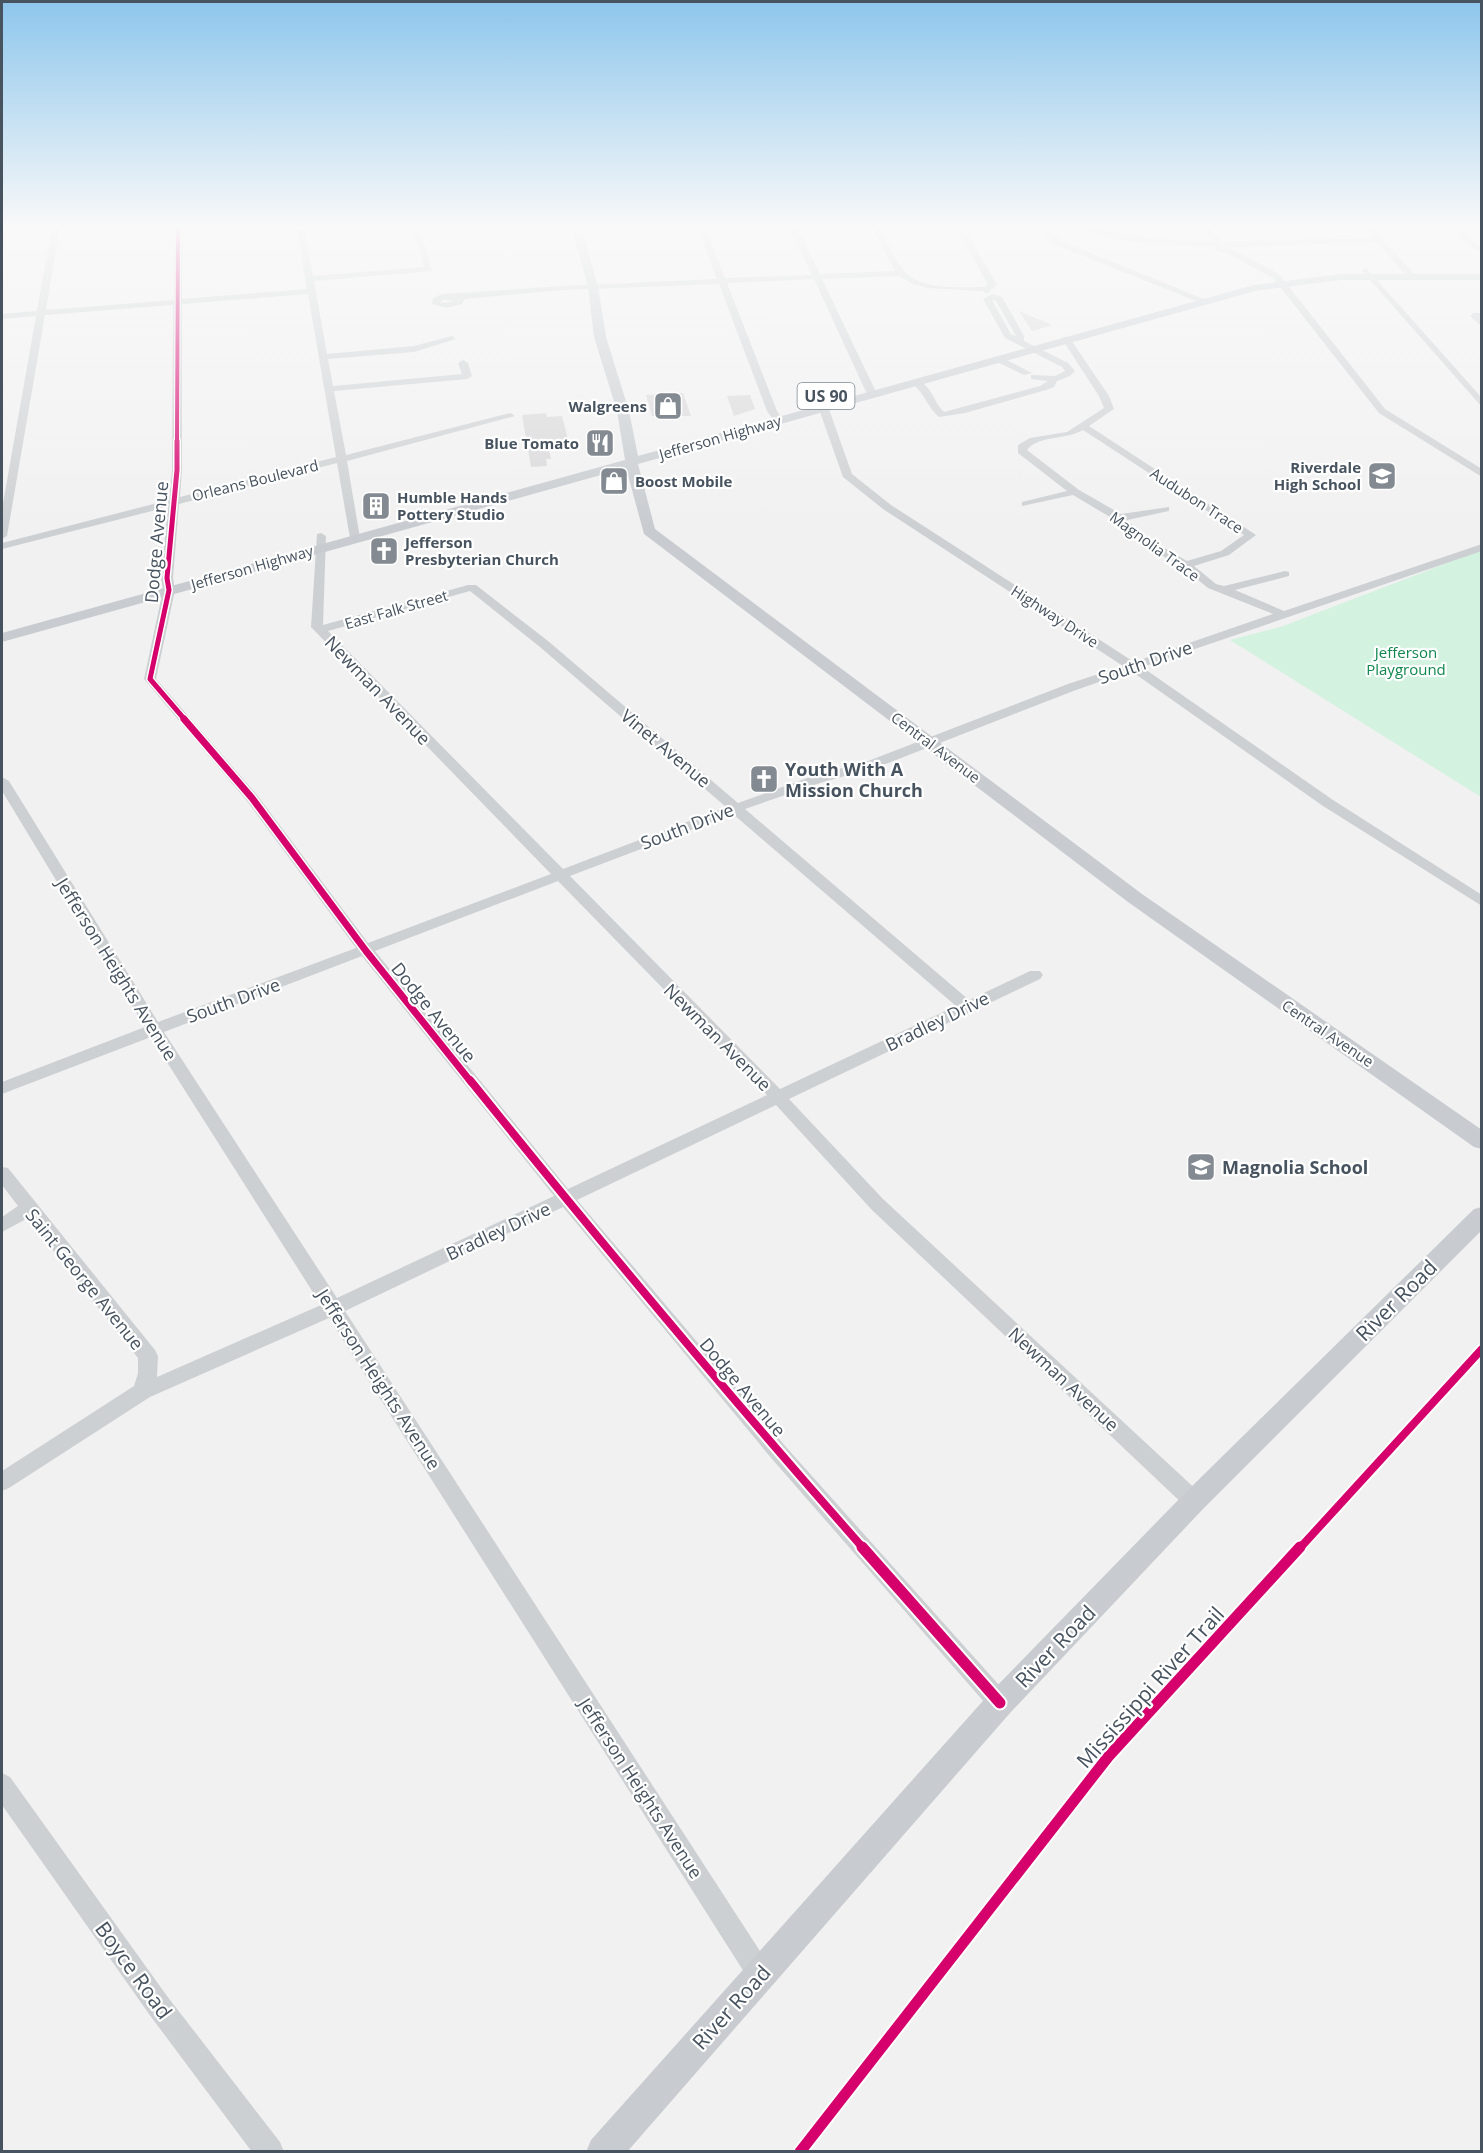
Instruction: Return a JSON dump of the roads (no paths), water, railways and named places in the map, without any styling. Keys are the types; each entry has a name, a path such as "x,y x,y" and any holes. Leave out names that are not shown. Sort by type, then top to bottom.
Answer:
{"main road":[{"name":"Central Avenue","path":"599,326 623,411 649,531 1207,950 1482,1141"},
{"name":"Jefferson Highway","path":"2,624 168,584 870,390 1021,341 1076,326"},
{"name":"Jefferson Highway","path":"870,390 915,382 1111,326"},
{"name":"Jefferson Highway","path":"2,638 168,584"},
{"name":"River Road","path":"603,2151 1000,1703 1194,1502 1482,1215"}],"street":[{"path":"2,536 38,326"},
{"name":"Dodge Avenue","path":"178,326 175,501 168,584 150,679 252,798 366,951 566,1199 779,1453 1000,1703"},
{"path":"319,326 354,533"},
{"path":"740,326 775,416"},
{"path":"840,326 870,390"},
{"path":"998,359 1030,375 1054,378 1068,375 1070,371 1065,365 1021,341 1015,326"},
{"path":"1314,326 1382,411 1482,474"},
{"path":"1415,326 1482,404"},
{"path":"325,357 414,349 453,339"},
{"path":"1066,339 1104,396 1109,409 1070,434 1033,440 1022,447 1022,451 1029,459 1075,492"},
{"path":"463,363 471,387"},
{"path":"328,389 467,376"},
{"path":"915,382 926,388 938,413 942,415 1021,394 1051,384 1054,378"},
{"name":"Highway Drive","path":"823,403 850,477 887,507 1132,666 1328,803 1482,902"},
{"name":"Orleans Boulevard","path":"2,546 510,416"},
{"name":"Audubon Trace","path":"1083,426 1251,535 1226,553 1186,565"},
{"path":"1026,504 1075,492"},
{"name":"Magnolia Trace","path":"1075,492 1119,518 1141,539 1186,565 1200,579 1222,590 1267,606 1283,615"},
{"path":"1119,518 1165,509"},
{"name":"Newman Avenue","path":"321,542 317,627 779,1098 877,1203 1194,1502"},
{"name":"South Drive","path":"2,1088 818,778 873,764 1072,687 1482,547"},
{"path":"1222,590 1285,574"},
{"name":"East Falk Street","path":"320,630 472,587"},
{"name":"Vinet Avenue","path":"472,587 544,644 967,1007"},
{"name":"Jefferson Heights Avenue","path":"2,781 154,1029 760,1974"},
{"name":"Bradley Drive","path":"2,1482 143,1391 334,1308 1035,975"},
{"name":"Saint George Avenue","path":"2,1173 28,1209 148,1356 148,1373 143,1391"},
{"path":"2,1225 28,1209"},
{"name":"Boyce Road","path":"2,1785 158,2005 270,2151"}],"place":[{"name":"Walgreens","path":"668,406"},
{"name":"Blue Tomato","path":"600,443"},
{"name":"Riverdale High School","path":"1382,476"},
{"name":"Boost Mobile","path":"614,481"},
{"name":"Humble Hands Pottery Studio","path":"376,506"},
{"name":"Jefferson Presbyterian Church","path":"384,551"},
{"name":"Youth With A Mission Church","path":"764,779"},
{"name":"Magnolia School","path":"1201,1167"}],"park label":[{"name":"Jefferson Playground","path":"1406,660"}]}
